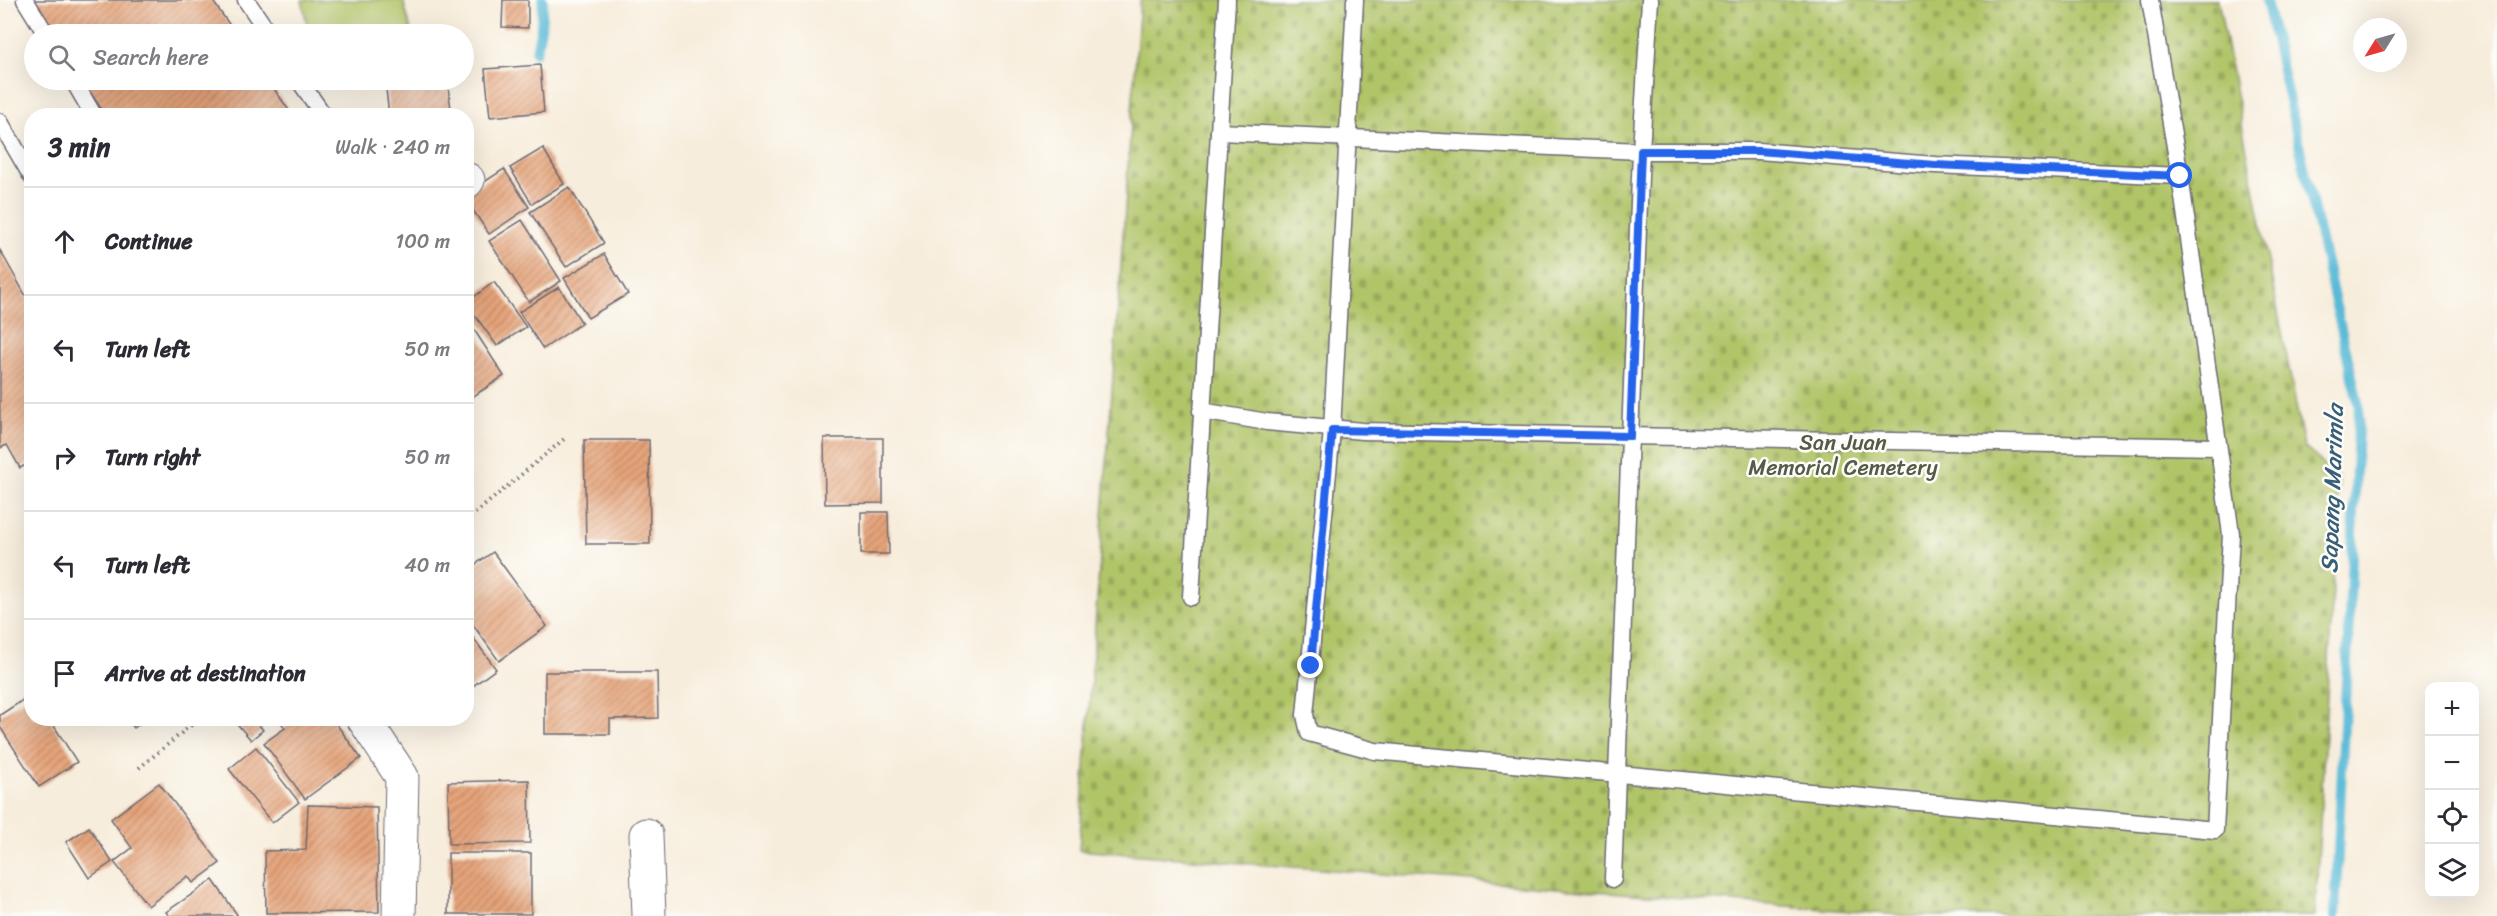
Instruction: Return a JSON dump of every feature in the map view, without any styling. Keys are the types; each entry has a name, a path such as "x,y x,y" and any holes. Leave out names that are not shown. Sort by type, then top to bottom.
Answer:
{"street":[{"path":"368,726 402,777 399,916"},
{"path":"646,835 649,916"}],"lane":[{"path":"25,0 40,24"},
{"path":"246,0 262,24"},
{"path":"1191,597 1227,0"},
{"path":"1355,0 1332,430 1305,715 1309,733 1375,751 2215,830 2231,534 2180,176 2150,0"},
{"path":"1613,879 1641,151 1650,0"},
{"path":"79,90 89,108"},
{"path":"306,90 318,108"},
{"path":"0,122 24,163"},
{"path":"1219,132 1641,151 1758,151 1935,165 2180,176"},
{"path":"1201,411 1332,430 2218,447"}],"path":[{"path":"474,514 564,439"},
{"path":"139,768 190,726"}],"green space":[{"path":"302,0 403,0 409,24 307,24"},
{"name":"San Juan Memorial Cemetery","path":"1140,0 2218,0 2304,447 2339,477 2315,916 1912,916 1079,850"}],"building":[{"path":"33,0 212,0 229,24 46,24"},
{"path":"503,0 528,0 528,28 502,27"},
{"path":"540,65 544,112 490,117 485,69"},
{"path":"89,90 275,90 287,108 101,108"},
{"path":"386,90 448,90 451,108 388,108"},
{"path":"543,148 564,184 532,204 510,168"},
{"path":"504,169 529,207 489,234 474,212 474,189"},
{"path":"569,187 604,243 566,267 530,212"},
{"path":"522,220 561,281 529,302 489,241"},
{"path":"0,250 24,293 24,466 20,468 7,445 0,448"},
{"path":"604,254 628,294 588,318 564,278"},
{"path":"494,282 526,327 497,346 474,314 474,297"},
{"path":"559,287 582,323 543,349 519,312"},
{"path":"474,332 504,376 474,396"},
{"path":"824,438 883,438 883,503 825,504"},
{"path":"584,440 649,440 650,544 586,544"},
{"path":"861,512 888,512 889,554 861,554"},
{"path":"493,552 547,626 499,661 474,626 474,565"},
{"path":"474,639 496,669 474,685"},
{"path":"545,672 657,672 658,718 610,719 610,734 545,734"},
{"path":"24,699 24,726 54,726 77,762 39,787 0,727 0,715"},
{"path":"239,726 260,726 263,730 251,740"},
{"path":"284,726 338,726 361,758 305,799 264,743 285,728"},
{"path":"256,747 299,802 272,823 229,769"},
{"path":"529,780 530,843 449,844 448,782"},
{"path":"159,783 220,863 193,883 188,876 148,906 114,862 132,848 111,819"},
{"path":"308,805 377,807 379,912 266,913 265,851 306,850"},
{"path":"89,827 112,862 89,878 66,842"},
{"path":"448,853 531,853 531,914 448,914"},
{"path":"213,880 238,916 169,916 166,912"}],"waterway":[{"path":"536,52 543,0"},
{"name":"Sapang Marimla","path":"2266,0 2359,407 2335,916"}],"route":[{"path":"1311,666 1332,430 1630,436 1641,151 1758,151 1935,165 2180,176"}]}
